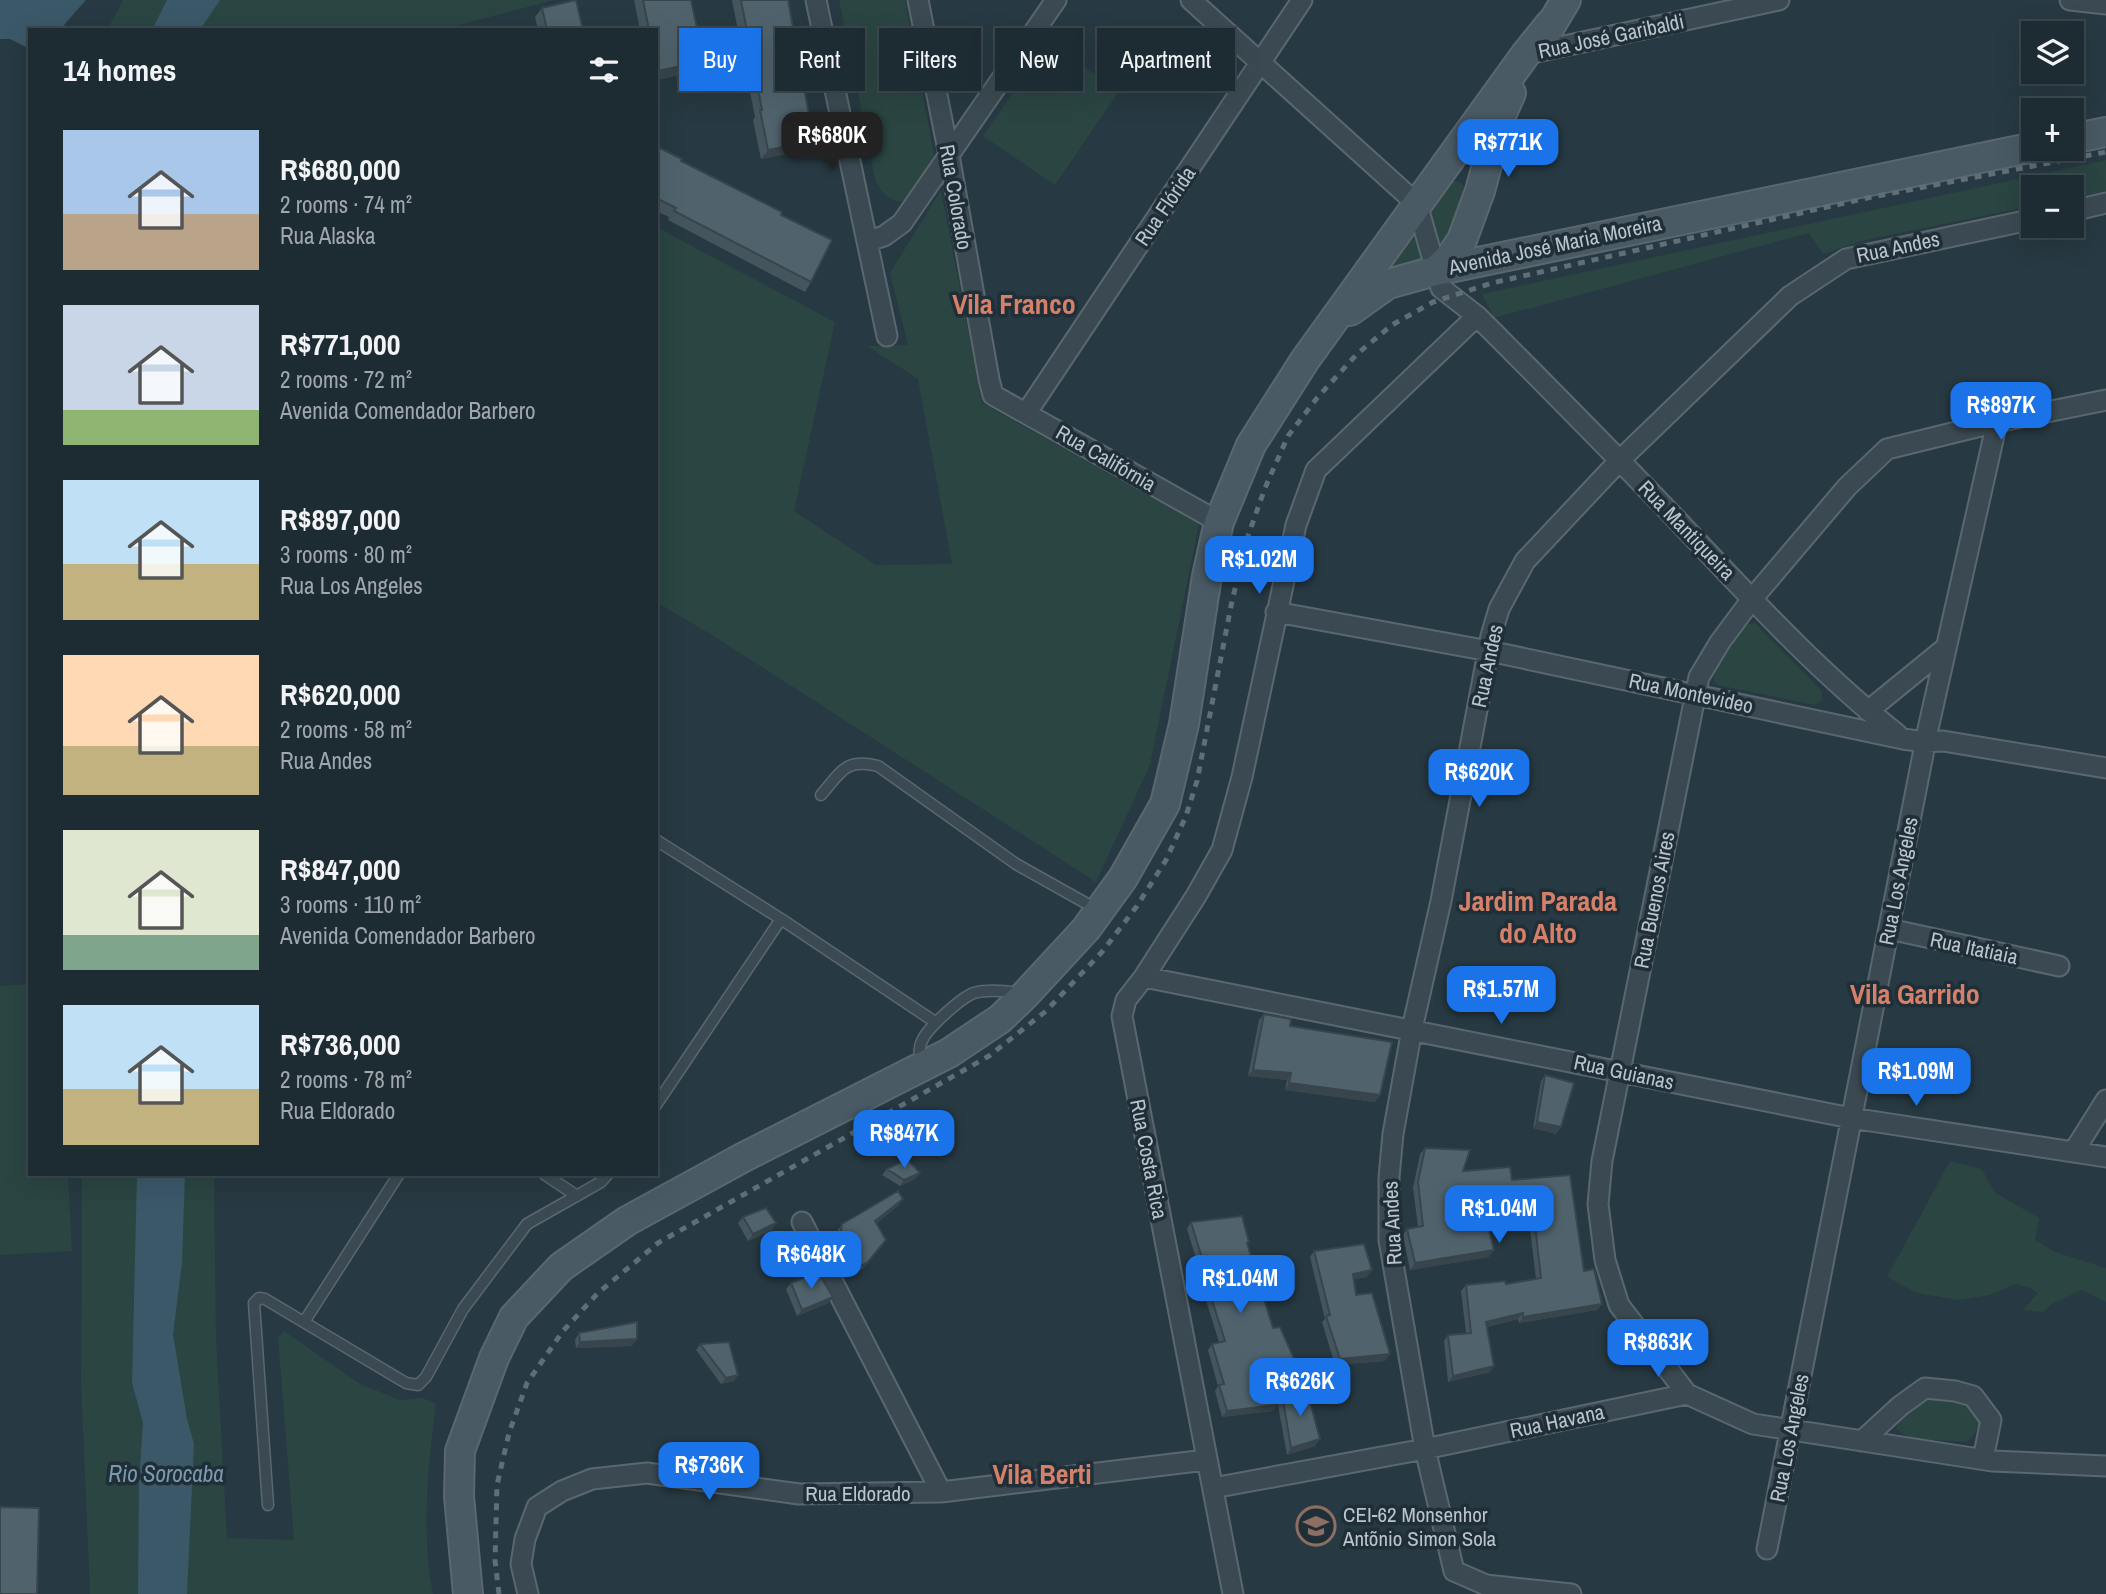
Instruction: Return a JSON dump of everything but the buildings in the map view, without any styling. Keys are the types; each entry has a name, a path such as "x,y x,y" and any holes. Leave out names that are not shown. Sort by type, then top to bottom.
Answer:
{"main road":[{"path":"468,1594 459,1496 460,1451 494,1358 514,1317 561,1267 627,1221 744,1157 949,1053 1000,1019 1086,929 1123,878 1165,804 1184,724 1206,576 1219,522 1251,445 1330,325 1531,53 1566,0"},
{"path":"1330,325 1388,285 1435,271 1451,256 1462,240 1477,199 1499,120 1531,53"},
{"path":"2084,137 2106,132"},
{"name":"Avenida José Maria Moreira","path":"1435,271 2021,150"},
{"path":"1438,176 1447,172 1464,177 1472,183 1477,199"}],"street":[{"path":"816,0 887,336"},
{"name":"Rua Colorado","path":"918,0 993,395"},
{"path":"867,241 884,236 902,223 1056,0"},
{"path":"1191,0 1417,204 1435,271"},
{"name":"Rua Flórida","path":"1027,412 1302,0"},
{"name":"Rua José Garibaldi","path":"1531,53 1779,0"},
{"path":"2070,0 2106,4"},
{"path":"2084,208 2106,203"},
{"name":"Rua Andes","path":"1571,1594 1486,1585 1454,1571 1425,1449 1389,1240 1392,1145 1412,1029 1441,901 1499,609 1525,561 1620,460 1790,296 1846,258 2021,222"},
{"name":"Avenida José Maria Moreira","path":"1435,271 1441,288 1477,316"},
{"path":"1144,977 1196,897 1222,850 1242,777 1296,525 1316,470 1477,316"},
{"name":"Rua Mantiqueira","path":"1477,316 1620,460 1752,599 1868,712 1903,739"},
{"name":"Rua Califórnia","path":"993,395 1219,522"},
{"path":"1997,422 2106,400"},
{"name":"Rua Buenos Aires","path":"1687,1394 1619,1305 1605,1260 1598,1204 1602,1161 1699,677 1752,599 1847,487 1888,449 1997,422"},
{"name":"Rua Los Angeles","path":"1767,1549 1925,742 1997,422"},
{"name":"Rua Montevideo","path":"1276,612 1489,651 1903,739 1943,741 2106,768"},
{"path":"1868,712 1944,649"},
{"name":"Rua Itatiaia","path":"1889,929 2059,966"},
{"name":"Rua Guianas","path":"1144,977 1852,1118 2106,1157"},
{"name":"Rua Costa Rica","path":"1144,977 1126,1000 1122,1016 1233,1594"},
{"path":"2074,1151 2106,1100"},
{"path":"802,1222 941,1492"},
{"path":"1862,1441 1900,1406 1925,1388 1955,1391 1973,1396 1991,1420 1983,1459"},
{"path":"1687,1394 1753,1424 1983,1459 2106,1466"},
{"name":"Rua Havana","path":"1213,1488 1425,1449 1687,1394"},
{"name":"Rua Eldorado","path":"527,1594 521,1564 525,1539 537,1507 562,1491 592,1479 647,1473 799,1494 941,1492 1206,1460"}],"lane":[{"path":"821,796 847,765 862,762 878,766 1016,864 1099,911"},
{"path":"658,841 781,919 935,1022"},
{"path":"658,1102 781,919"},
{"path":"921,1067 919,1049 922,1039 935,1022 973,993 1003,990 1025,995"},
{"path":"304,1322 398,1176"},
{"path":"547,1176 577,1196"},
{"path":"268,1505 254,1303 259,1298 265,1299 406,1382 418,1385 426,1377 463,1309 527,1224 601,1182 606,1176"}],"green space":[{"path":"123,0 554,0 454,28 108,28"},
{"path":"839,0 905,0 910,28 879,28 879,91 922,91 934,155 905,201 891,199 876,183 857,91 865,91 865,28 845,28"},
{"path":"1083,66 1097,76 1097,91 1119,91 1055,185 983,136 1014,91 1083,91"},
{"path":"2106,160 2106,191 2084,196 2084,175 2036,175"},
{"path":"2021,178 2021,208 1865,240 1823,254 1809,233 1494,318 1482,294"},
{"path":"1450,180 1460,182 1468,191 1447,248 1354,297"},
{"path":"941,190 982,403 1199,524 1150,765 1096,882 712,635 658,603 658,228 835,322 794,511 876,565 952,564 918,379 867,346 908,345 890,273"},
{"path":"1755,623 1822,691 1822,700 1815,705 1717,685 1713,678 1727,646 1748,624"},
{"path":"28,984 28,1176 68,1176 72,1251 0,1255 0,986"},
{"path":"1950,1161 1982,1169 1994,1192 2039,1218 2035,1240 2055,1252 2106,1268 2106,1302 2082,1290 2053,1303 2043,1312 2023,1310 2038,1293 2016,1284 1990,1295 1958,1300 1917,1293 1887,1277"},
{"path":"82,1176 214,1176 216,1339 227,1538 294,1540 278,1338 284,1331 360,1384 400,1400 423,1398 436,1404 428,1475 427,1524 433,1594 90,1594 81,1383"},
{"path":"1944,1398 1973,1406 1981,1425 1967,1442 1912,1439 1896,1429 1904,1414 1915,1405"}],"water":[{"path":"0,0 86,0 64,25 66,28 28,28 28,48 10,39 0,39"},
{"path":"167,0 220,0 201,28 153,28"},
{"name":"Rio Sorocaba","path":"137,1176 185,1176 182,1263 173,1334 187,1419 194,1444 187,1594 138,1594 139,1483 143,1423 132,1383"}],"railway":[{"path":"499,1594 495,1560 497,1485 509,1433 527,1383 563,1331 598,1293 658,1243 989,1056 1046,1011 1102,952 1137,906 1166,860 1186,816 1197,781 1232,601 1248,536 1265,488 1288,436 1317,398 1357,354 1392,325 1433,302 1492,283 1867,198 2106,152"}],"place":[{"name":"CEI-62 Monsenhor Antõnio Simon Sola","path":"1316,1526"}],"district":[{"name":"Vila Franco","path":"1014,304"},
{"name":"Jardim Parada do Alto","path":"1538,917"},
{"name":"Vila Garrido","path":"1915,994"},
{"name":"Vila Berti","path":"1042,1474"}]}
